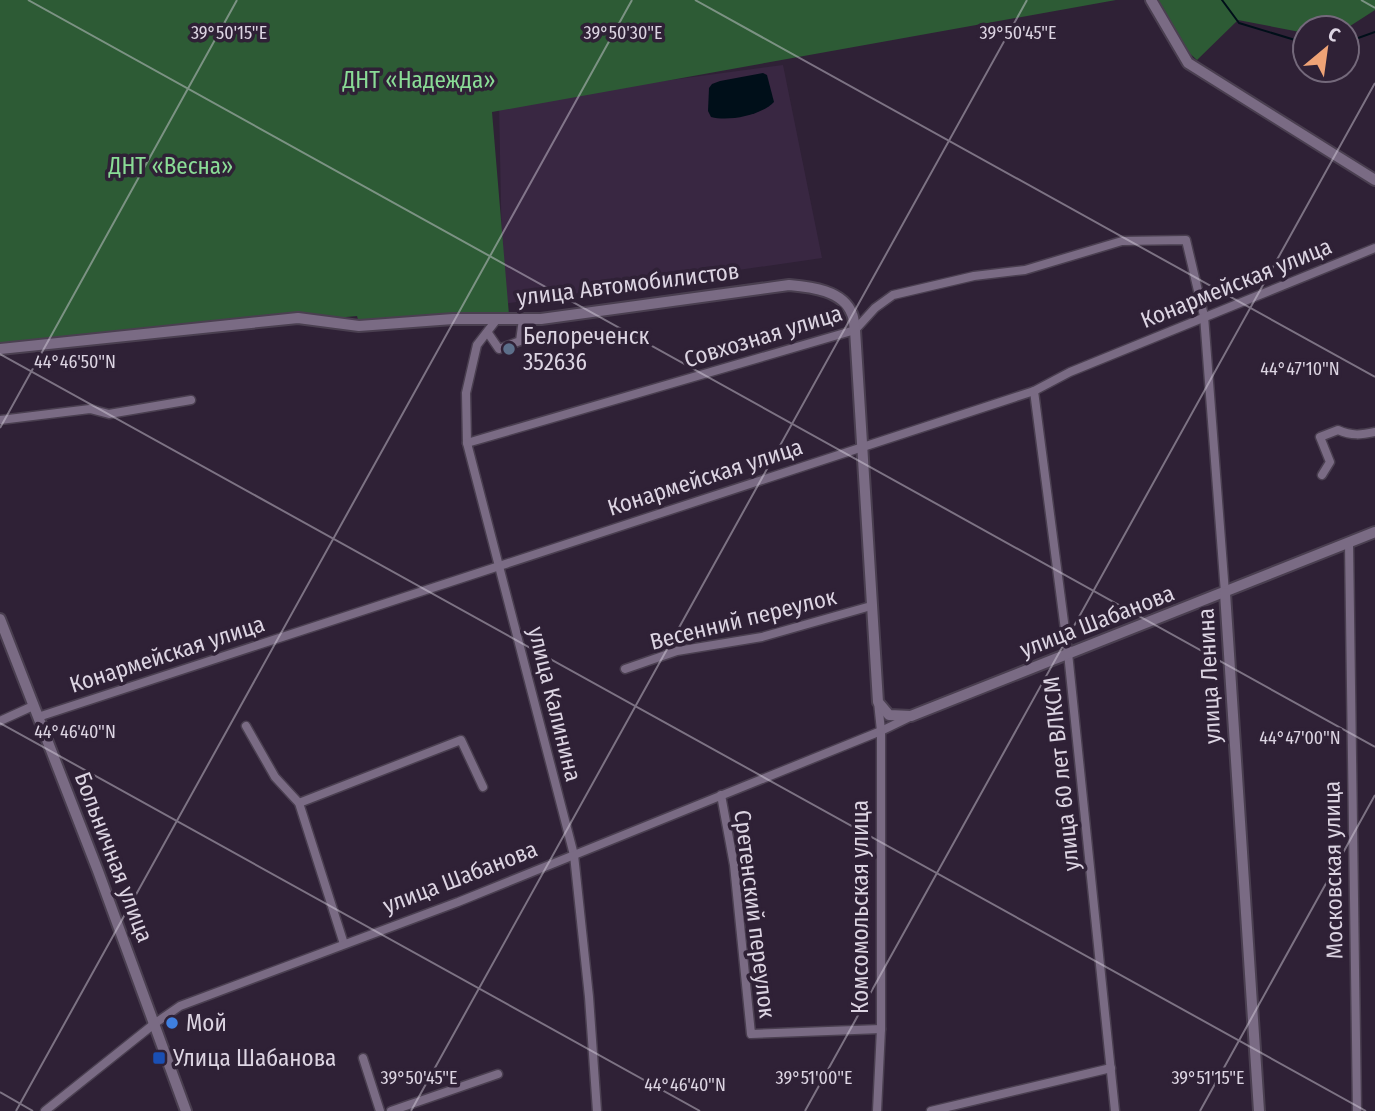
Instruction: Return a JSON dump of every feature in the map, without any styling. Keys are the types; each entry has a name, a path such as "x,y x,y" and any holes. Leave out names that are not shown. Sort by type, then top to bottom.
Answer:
{"street":[{"path":"1151,0 1188,63 1375,180"},
{"name":"улица Ленина","path":"1186,240 1204,316 1259,1111"},
{"name":"Совхозная улица","path":"467,443 855,330 875,307 892,295 974,276 1025,270 1122,241 1186,240"},
{"name":"Конармейская улица","path":"38,717 1034,391 1070,372 1375,248"},
{"name":"улица Автомобилистов","path":"0,349 298,318 359,326 453,319 541,319 789,285 816,288 832,295 852,313 855,330"},
{"name":"улица Калинина","path":"497,319 477,345 466,393 467,443 574,855 589,997 597,1111"},
{"path":"488,334 499,349 520,341 523,319"},
{"name":"Комсомольская улица","path":"855,330 881,731 881,1029 877,1111"},
{"name":"улица 60 лет ВЛКСМ","path":"1034,391 1068,653 1115,1111"},
{"path":"0,420 90,409 109,414 191,400"},
{"path":"1322,475 1329,462 1320,437 1338,430 1360,436 1375,432"},
{"name":"улица Шабанова","path":"45,1111 180,1006 458,902 881,731 911,716 1375,532"},
{"name":"Московская улица","path":"1349,544 1357,1111"},
{"name":"Весенний переулок","path":"625,669 677,651 762,637 871,606"},
{"name":"Больничная улица","path":"0,620 4,644 38,717 186,1111"},
{"name":"улица Шабанова","path":"878,702 889,715 911,716"},
{"path":"0,721 33,706"},
{"path":"246,726 275,777 299,803 344,944"},
{"path":"299,803 461,740 483,787"},
{"name":"Сретенский переулок","path":"721,795 734,865 751,1034 881,1029"},
{"path":"363,1058 380,1111"},
{"path":"931,1111 971,1107 1111,1068"},
{"path":"391,1111 498,1074"}],"shaded area":[{"path":"783,65 822,258 503,304 499,103"},
{"path":"763,73 767,75 774,102 769,107 745,116 727,119 711,117 708,111 709,88 712,84"}],"green space":[{"path":"0,0 1116,0 492,112 509,315 359,323 357,316 0,349"},
{"path":"1154,0 1375,0 1375,10 1361,19 1361,14 1291,14 1291,30 1238,20 1197,60 1175,40"}],"waterway":[{"path":"1222,0 1239,23 1291,39"},
{"path":"1361,37 1375,32"}],"place":[{"name":"Белореченск 352636","path":"509,349"},
{"name":"Мой","path":"172,1023"},
{"name":"Улица Шабанова","path":"159,1058"}],"park label":[{"name":"ДНТ «Надежда»","path":"419,80"},
{"name":"ДНТ «Весна»","path":"171,166"}]}
